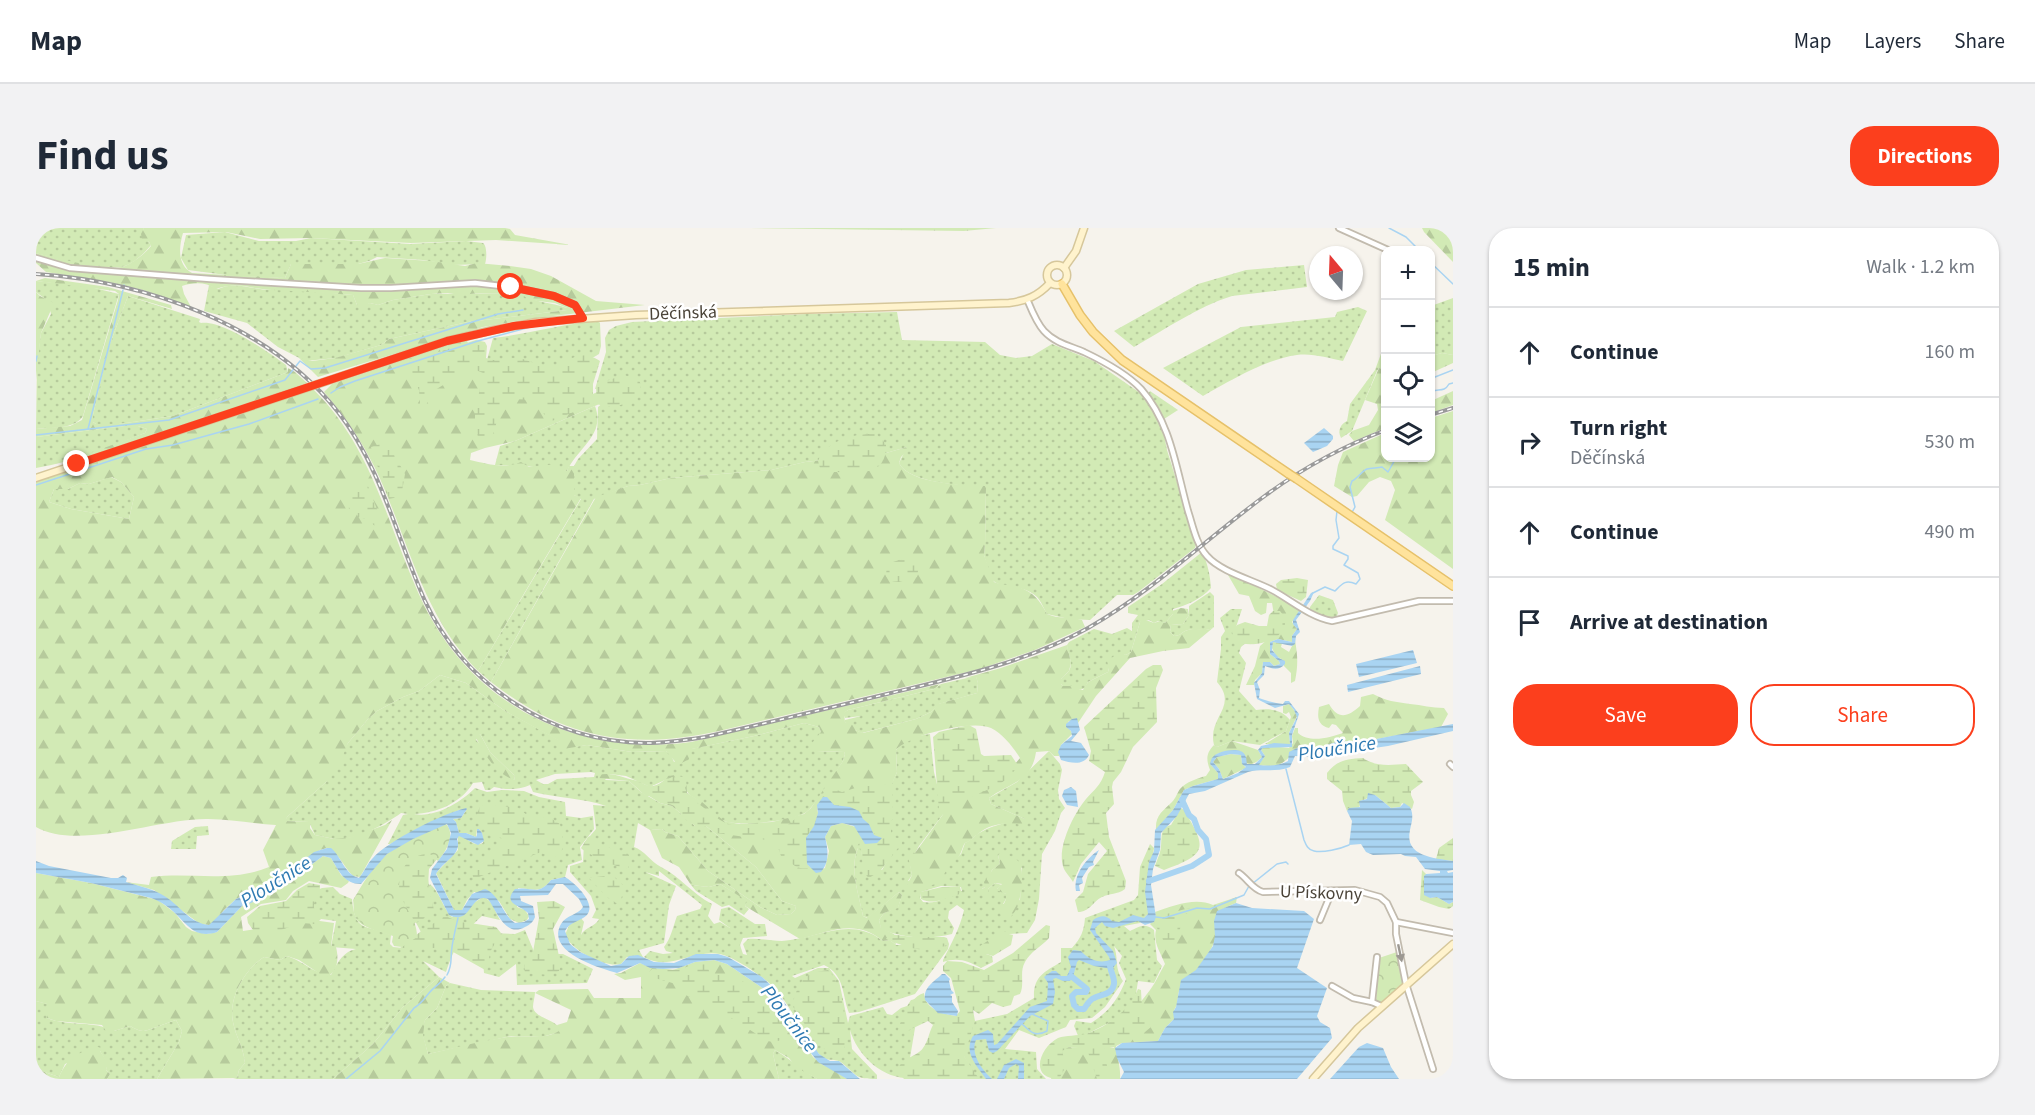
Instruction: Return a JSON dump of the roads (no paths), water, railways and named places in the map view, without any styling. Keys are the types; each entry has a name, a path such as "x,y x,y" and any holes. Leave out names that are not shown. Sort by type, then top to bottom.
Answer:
{"main road":[{"path":"1064,268 1077,251 1084,228"},
{"path":"1055,266 1064,268 1067,277 1062,284 1050,283 1047,277 1049,269 1055,266"},
{"name":"Děčínská","path":"36,478 468,335 536,322 583,318 1009,303 1027,299 1039,293 1050,283"},
{"path":"1062,284 1086,323 1122,360 1453,586"},
{"path":"1313,1079 1358,1028 1453,944"}],"street":[{"path":"1339,228 1381,247"},
{"path":"36,258 81,269 361,288 475,283 511,287 554,296 575,305 583,318"},
{"path":"1027,299 1037,321 1046,333 1058,342 1093,357 1134,383 1161,418 1169,437 1195,534 1208,557 1324,620 1338,621 1419,601 1453,601"},
{"name":"U Pískovny","path":"1239,873 1256,889 1263,891 1355,890 1380,897 1387,903 1396,922"},
{"path":"1320,920 1332,891"},
{"path":"1433,1069 1406,984 1396,934 1396,922 1453,933"},
{"path":"1372,1002 1377,957"},
{"path":"1332,986 1353,998 1381,1006"}],"water":[{"path":"1324,428 1333,436 1333,439 1327,446 1313,452 1304,443"},
{"name":"Ploučnice","path":"1314,592 1296,620 1300,632 1296,636 1295,644 1292,646 1273,642 1272,650 1285,661 1285,664 1277,669 1265,666 1264,675 1257,682 1260,690 1259,698 1283,704 1289,701 1299,714 1292,735 1292,747 1263,748 1261,750 1265,756 1259,765 1285,763 1288,761 1289,752 1297,748 1319,748 1336,742 1366,741 1453,724 1453,731 1388,746 1360,750 1332,750 1317,757 1295,756 1290,767 1248,772 1205,791 1189,794 1177,816 1161,833 1160,850 1153,869 1151,885 1156,917 1154,922 1145,925 1138,921 1113,928 1105,926 1102,922 1095,928 1096,933 1113,951 1117,963 1112,969 1094,966 1079,960 1070,981 1053,979 1055,992 1053,1004 1030,1016 997,1051 993,1053 989,1051 986,1039 976,1040 976,1056 984,1071 992,1079 986,1079 970,1054 970,1042 973,1036 988,1030 993,1034 994,1045 997,1044 1030,1007 1047,1001 1048,983 1044,977 1052,971 1056,971 1061,976 1067,976 1071,967 1068,957 1073,950 1081,951 1094,960 1110,960 1090,930 1093,920 1103,916 1119,922 1133,915 1144,918 1148,914 1145,892 1149,862 1154,851 1155,830 1173,810 1184,790 1218,779 1218,773 1210,764 1213,757 1225,751 1235,750 1243,752 1247,764 1255,764 1262,757 1258,750 1261,746 1274,743 1290,744 1289,733 1297,717 1294,710 1289,704 1275,708 1257,699 1254,683 1262,673 1263,662 1270,662 1274,666 1280,664 1270,654 1270,642 1278,639 1292,642 1292,636 1297,629 1293,620 1311,593","holes":["1231,754 1241,755 1242,764 1246,767 1223,779 1213,762 1217,757"]},
{"path":"1413,650 1417,663 1359,677 1356,664"},
{"path":"1420,666 1421,674 1348,692 1347,685"},
{"path":"1077,718 1080,730 1071,741 1081,743 1089,755 1084,761 1073,763 1061,760 1058,752 1061,745 1072,736 1066,724"},
{"path":"1071,787 1076,791 1078,807 1067,805 1062,796 1064,790"},
{"path":"1368,793 1375,795 1391,808 1400,807 1404,803 1410,807 1412,818 1409,839 1416,851 1430,857 1453,861 1453,870 1447,871 1448,873 1453,872 1453,902 1449,904 1437,897 1430,898 1424,895 1424,876 1440,873 1440,871 1425,869 1416,857 1401,854 1373,855 1366,852 1361,844 1349,845 1352,821 1347,811 1349,808 1360,807 1359,801 1367,799"},
{"path":"823,797 827,797 834,805 859,811 874,835 882,838 877,843 865,844 854,826 842,823 831,826 825,837 826,864 821,872 816,873 807,864 806,838 814,826 818,813 817,805"},
{"name":"Ploučnice","path":"466,808 461,818 453,819 459,833 476,837 477,829 479,829 484,841 478,845 459,836 455,853 436,874 454,910 462,910 472,894 485,889 494,896 515,923 524,922 529,919 528,913 514,904 510,898 515,889 538,890 551,880 565,877 579,888 589,905 587,915 570,925 565,931 570,944 580,952 611,966 621,964 629,956 638,955 654,962 674,963 696,954 718,954 728,957 762,977 776,990 819,1054 830,1061 839,1061 860,1079 847,1079 818,1062 770,993 727,964 714,960 663,969 650,968 640,963 617,973 576,957 560,943 558,934 563,921 583,907 579,899 563,884 556,884 548,895 520,896 521,901 533,906 535,917 533,922 518,929 512,929 502,922 488,899 478,900 462,916 449,915 430,878 432,869 447,849 451,833 447,824 387,854 361,884 350,882 331,858 323,856 284,885 243,905 217,932 210,934 193,930 173,911 151,898 91,883 36,873 36,861 49,866 111,878 123,875 127,878 126,882 161,894 191,918 209,925 236,899 281,878 314,852 331,848 346,869 359,878 372,859 390,844 431,822"},
{"path":"1099,850 1093,862 1094,865 1089,867 1082,878 1083,883 1079,885 1080,891 1076,891 1077,879 1082,867"},
{"path":"1236,903 1252,908 1304,911 1314,919 1297,968 1327,988 1317,1016 1320,1022 1330,1028 1332,1038 1297,1079 1120,1079 1124,1072 1115,1048 1122,1043 1158,1041 1165,1028 1174,1019 1173,1012 1181,980 1196,970 1213,946 1214,921 1217,911"},
{"path":"942,974 950,979 951,990 954,993 950,995 958,1011 957,1016 938,1013 925,1000 927,988"},
{"path":"1367,1043 1383,1048 1399,1079 1330,1079 1359,1047"},
{"path":"1016,1059 1024,1063 1024,1079 1018,1079 1019,1066 1016,1064 1009,1068 1004,1079 997,1079 1004,1065"}],"waterway":[{"path":"1389,228 1406,237 1415,246"},
{"path":"1435,267 1453,284"},
{"path":"88,429 123,290"},
{"path":"36,435 169,420 285,380 300,361 311,369 325,368 498,314 523,310"},
{"path":"331,393 355,381 478,341 538,325"},
{"path":"36,361 37,356"},
{"path":"1435,377 1453,370"},
{"path":"1435,390 1453,383"},
{"path":"36,485 146,449 173,445 249,424 318,399"},
{"path":"1351,514 1355,507 1350,487 1352,481 1367,469 1382,467 1388,472 1394,462"},
{"path":"1313,593 1325,587 1335,591 1344,583 1356,584 1360,579 1358,573 1344,565 1348,556 1333,549 1339,538 1337,511"},
{"path":"1286,769 1304,840 1308,847 1322,851 1349,845"},
{"path":"1149,881 1192,866 1209,855 1206,839 1198,830 1182,800"},
{"path":"1252,884 1277,864 1286,862 1288,864"},
{"path":"1156,917 1164,918 1197,908 1210,909 1244,895 1249,886"},
{"path":"447,975 451,964 452,944 458,918"},
{"path":"1071,976 1087,989 1086,992 1076,992 1072,996 1074,1005 1078,1009 1084,1009 1092,999 1113,988 1110,965"},
{"path":"346,1079 380,1051 414,1008 445,977"},
{"path":"1021,1023 1035,1034 1047,1031 1048,1021 1032,1014"}],"railway":[{"path":"36,274 77,278 119,286 161,298 202,313 241,332 277,354 310,381 338,412 353,433 377,479 425,601 442,632 463,659 488,683 516,704 546,720 578,732 611,740 653,743 705,737 967,674 1041,650 1088,628 1135,598 1266,495 1294,476 1339,450 1381,432"},
{"path":"1435,413 1453,408"}]}
